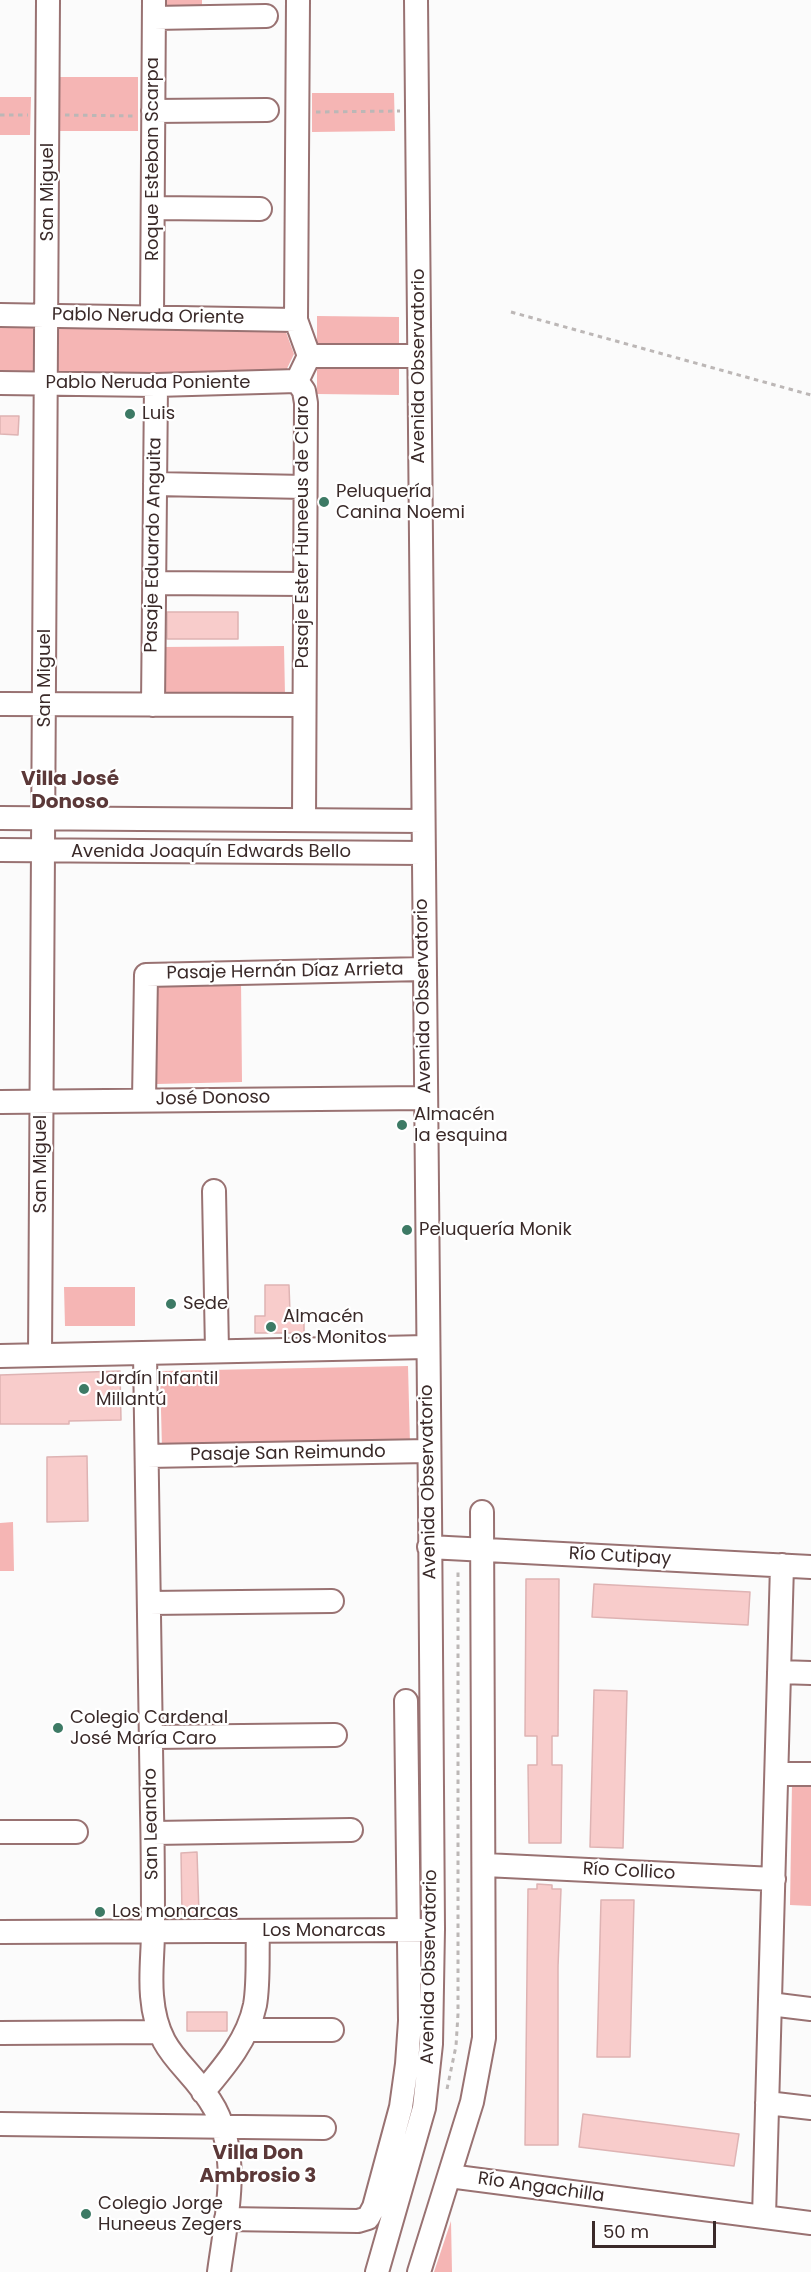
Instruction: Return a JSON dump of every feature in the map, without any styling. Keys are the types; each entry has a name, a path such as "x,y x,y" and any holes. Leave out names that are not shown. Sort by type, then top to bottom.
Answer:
{"street":[{"name":"San Miguel","path":"40,1355 48,316 48,0"},
{"path":"298,0 296,320 309,356 419,356"},
{"name":"Avenida Observatorio","path":"377,2272 417,2136 427,2093 431,2044 433,1929 416,0"},
{"path":"154,9 266,16"},
{"name":"Roque Esteban Scarpa","path":"152,317 154,9"},
{"path":"153,113 267,110"},
{"path":"153,208 260,209"},
{"name":"Pablo Neruda Oriente","path":"0,315 296,320"},
{"name":"Pasaje Ester Huneeus de Claro","path":"304,820 306,397 297,381 309,356"},
{"name":"Pablo Neruda Poniente","path":"0,383 156,385 297,381"},
{"name":"Pasaje Eduardo Anguita","path":"153,705 156,385"},
{"path":"155,484 305,487"},
{"path":"154,583 305,584"},
{"path":"0,704 304,705"},
{"name":"Avenida Joaquín Edwards Bello","path":"0,818 423,820"},
{"name":"Avenida Joaquín Edwards Bello","path":"0,850 423,853"},
{"name":"Pasaje Hernán Díaz Arrieta","path":"144,1100 146,975 424,969"},
{"name":"José Donoso","path":"0,1102 425,1098"},
{"path":"214,1191 217,1351"},
{"path":"0,1356 427,1347"},
{"name":"San Leandro","path":"145,1353 153,1833 152,1994 159,2032 175,2060 203,2092 222,2126 230,2162 219,2272"},
{"name":"Pasaje San Reimundo","path":"147,1456 428,1451"},
{"path":"419,2272 472,2102 484,2038 482,1512"},
{"name":"Río Cutipay","path":"429,1547 811,1567"},
{"path":"764,2217 782,1565"},
{"path":"149,1603 332,1601"},
{"path":"779,1672 811,1673"},
{"path":"226,2219 357,2221 368,2218 374,2207 401,2107 410,2021 406,1701"},
{"path":"151,1737 335,1735"},
{"path":"777,1774 811,1774"},
{"path":"153,1833 351,1830"},
{"path":"0,1832 76,1832"},
{"name":"Río Collico","path":"485,1865 774,1879"},
{"name":"Los Monarcas","path":"0,1932 433,1929"},
{"path":"203,2092 235,2051 247,2030 256,1994 258,1931"},
{"path":"770,2004 811,2009"},
{"path":"247,2030 332,2030"},
{"path":"0,2033 159,2032"},
{"path":"767,2103 811,2108"},
{"path":"0,2124 324,2128"},
{"name":"Río Angachilla","path":"449,2175 811,2223"}],"path":[{"path":"297,112 417,111"},
{"path":"0,115 153,113"},
{"path":"511,312 811,395"}],"shaded area":[{"path":"164,0 202,0 202,16 164,16"},
{"path":"56,77 138,77 138,131 55,131"},
{"path":"312,93 394,93 395,131 312,132"},
{"path":"0,97 31,97 30,135 0,135"},
{"path":"317,316 399,317 399,350 317,349"},
{"path":"0,323 283,324 294,354 282,379 0,373"},
{"path":"317,361 399,362 399,395 317,394"},
{"path":"284,646 285,695 161,693 162,647"},
{"path":"241,980 242,1082 157,1084 156,981"},
{"path":"64,1287 135,1287 135,1326 65,1326"},
{"path":"408,1366 410,1444 162,1449 160,1371"},
{"path":"13,1522 14,1571 0,1571 0,1523"},
{"path":"792,1783 811,1784 811,1906 790,1905"},
{"path":"451,2221 452,2272 434,2272"}],"building":[{"path":"0,416 19,416 18,435 0,434"},
{"path":"167,612 238,612 238,639 167,639"},
{"path":"265,1285 289,1285 290,1313 304,1313 304,1333 255,1333 255,1316 265,1316"},
{"path":"120,1371 121,1420 69,1421 69,1424 0,1424 0,1375"},
{"path":"87,1456 88,1521 47,1522 47,1457"},
{"path":"526,1579 559,1579 558,1736 552,1736 552,1765 562,1765 561,1843 529,1843 528,1765 537,1765 537,1736 525,1736"},
{"path":"594,1584 750,1592 748,1625 592,1617"},
{"path":"594,1690 627,1691 623,1848 590,1847"},
{"path":"197,1852 199,1914 182,1914 181,1853"},
{"path":"537,1884 552,1885 552,1889 561,1889 558,1967 558,2145 525,2145 528,1889 537,1889"},
{"path":"601,1900 634,1900 630,2057 597,2057"},
{"path":"187,2012 227,2012 227,2031 187,2031"},
{"path":"583,2114 739,2134 734,2166 579,2147"}],"place":[{"name":"Luis","path":"130,414"},
{"name":"Peluquería Canina Noemi","path":"324,502"},
{"name":"Almacén la esquina","path":"402,1125"},
{"name":"Peluquería Monik","path":"407,1230"},
{"name":"Sede","path":"171,1304"},
{"name":"Almacén Los Monitos","path":"271,1327"},
{"name":"Jardín Infantil Millantú","path":"84,1389"},
{"name":"Colegio Cardenal José María Caro","path":"58,1728"},
{"name":"Los monarcas","path":"100,1912"},
{"name":"Colegio Jorge Huneeus Zegers","path":"86,2214"}],"district":[{"name":"Villa José Donoso","path":"70,792"},
{"name":"Villa Don Ambrosio 3","path":"258,2166"}]}
